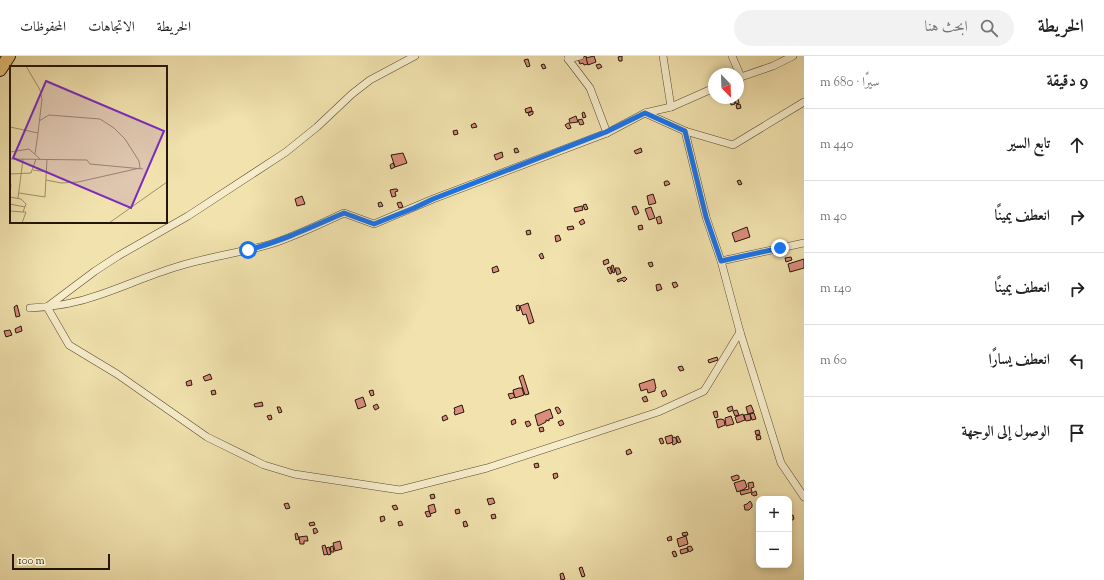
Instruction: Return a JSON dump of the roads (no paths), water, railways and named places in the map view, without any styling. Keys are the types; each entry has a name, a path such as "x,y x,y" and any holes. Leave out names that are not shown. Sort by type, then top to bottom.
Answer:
{"highway":[{"path":"0,70 9,56"}],"street":[{"path":"47,307 95,271 118,256 188,216 286,152 370,80 415,56"},
{"path":"580,56 568,58 590,88 606,132"},
{"path":"663,56 671,107"},
{"path":"732,56 736,68"},
{"path":"744,75 773,66 793,56"},
{"path":"30,308 62,305 97,296 180,266 273,243 344,213 374,224 433,199 606,132 645,113 671,107 708,91"},
{"path":"645,113 685,131 733,144 804,102"},
{"path":"685,131 706,217 721,261 740,332 781,464 804,497"},
{"path":"721,261 804,243"},
{"path":"47,307 69,345 117,374 207,437 264,465 294,474 400,490 487,468 658,412 704,391 740,332"}]}
